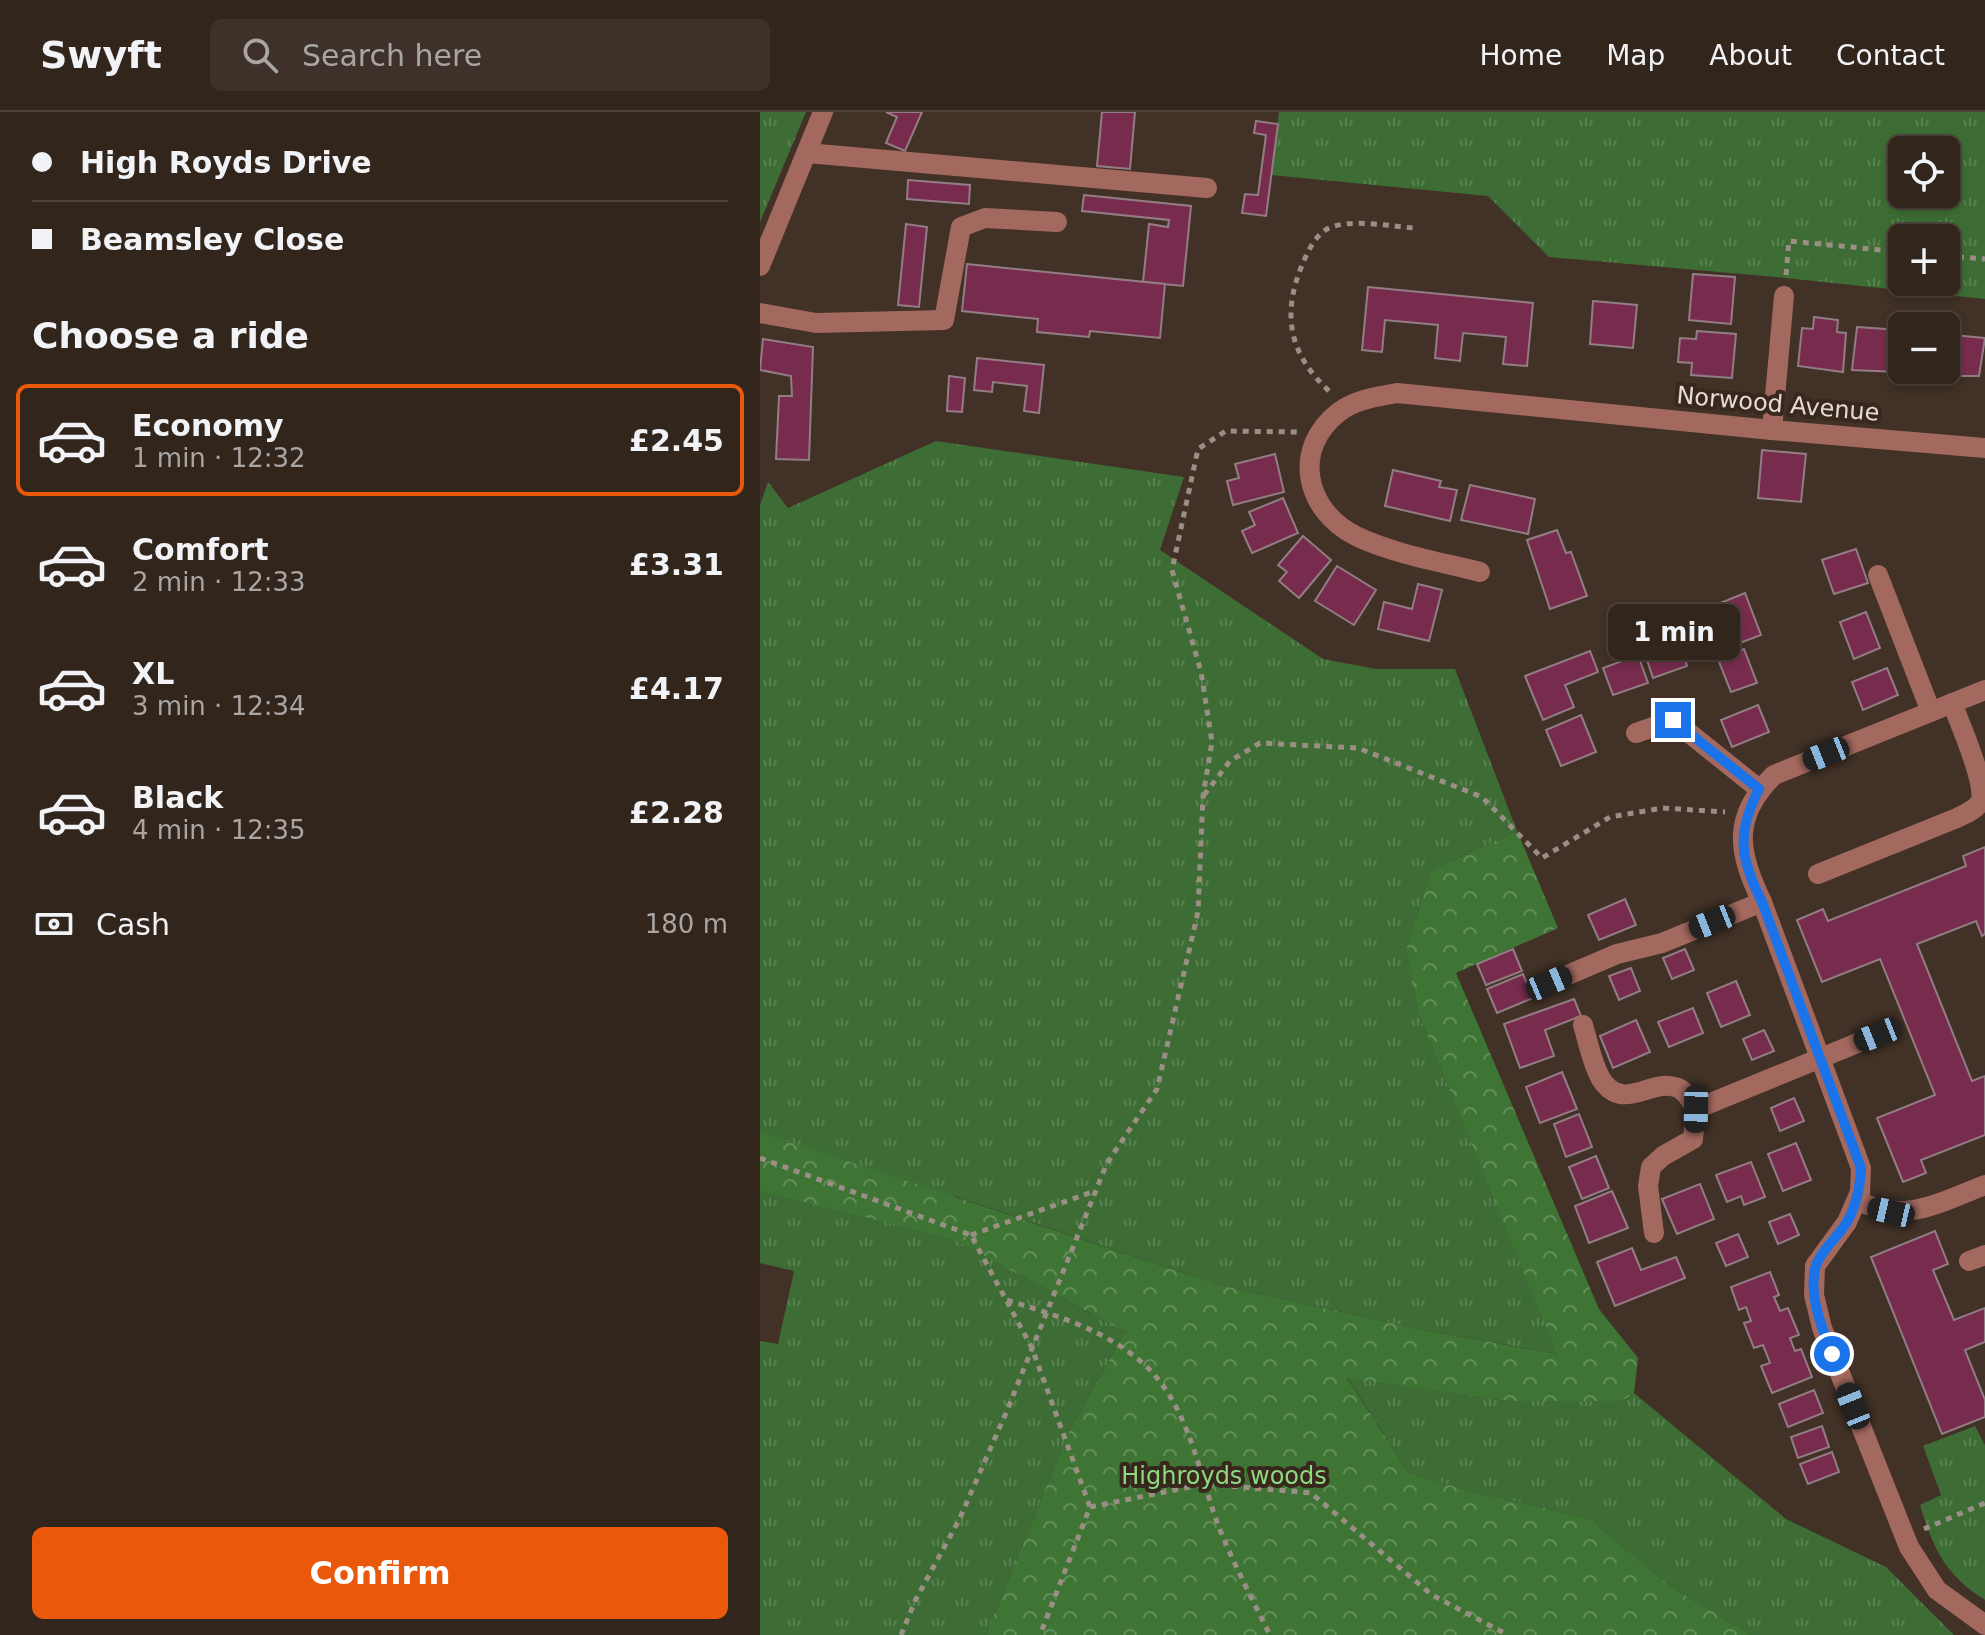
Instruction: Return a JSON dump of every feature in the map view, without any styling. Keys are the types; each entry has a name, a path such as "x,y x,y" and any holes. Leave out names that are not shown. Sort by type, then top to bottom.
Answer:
{"street":[{"path":"760,266 823,112"},
{"path":"807,153 1207,188"},
{"path":"760,313 816,323 944,320 961,227 985,218 1057,222"},
{"path":"1772,430 1784,296"},
{"name":"Norwood Avenue","path":"1349,406 1363,399 1397,393 1985,448"},
{"path":"1349,406 1318,432 1309,463 1312,492 1327,516 1356,536 1480,572"},
{"path":"1878,575 1931,712"},
{"path":"1985,690 1774,775 1759,789 1746,814 1742,840 1746,870 1762,902 1861,1168 1857,1200 1847,1222 1815,1266 1814,1295 1822,1328 1907,1542 1937,1590 1985,1625"},
{"path":"1818,874 1973,810 1981,802 1980,757 1952,703"},
{"path":"1636,733 1673,720 1759,789"},
{"path":"1549,983 1617,954 1662,943 1762,902"},
{"path":"1583,1025 1597,1071 1609,1088 1623,1095 1637,1094 1659,1086 1676,1087 1687,1095 1696,1109 1693,1139 1663,1156 1651,1167 1648,1186 1654,1233"},
{"path":"1696,1109 1877,1035"},
{"path":"1857,1200 1891,1212 1919,1210 1985,1185"}],"path":[{"path":"1349,406 1316,379 1293,339 1290,317 1299,273 1315,240 1328,228 1368,224 1413,228"},
{"path":"1784,296 1789,241 1888,251"},
{"path":"1960,257 1985,259"},
{"path":"901,1635 916,1599 959,1520 1107,1163 1157,1089 1198,912 1203,796 1212,742 1201,672 1172,570 1198,449 1226,431 1318,432"},
{"path":"1203,796 1230,761 1260,743 1358,748 1482,797 1542,858 1610,817 1663,808 1746,814"},
{"path":"760,1158 971,1235 1096,1191"},
{"path":"971,1235 1032,1348 1090,1507 1040,1635"},
{"path":"1006,1300 1047,1312 1114,1341 1149,1369 1172,1399 1220,1529 1270,1635"},
{"path":"1090,1507 1205,1484 1311,1493 1432,1595 1508,1635"},
{"path":"1907,1542 1985,1503"}],"green space":[{"path":"760,112 806,112 760,222"},
{"path":"1279,112 1985,112 1985,299 1956,296 1960,296 1960,224 1888,224 1888,289 1549,257 1488,196 1271,175"},
{"path":"936,441 1184,477 1160,550 1323,659 1376,669 1455,669 1517,831 1433,869 1419,1015 1558,1354 1424,1330 1223,1286 954,1196 953,1239 1125,1332 1067,1435 986,1635 760,1635 760,1341 778,1344 794,1271 760,1263 760,505 768,482 788,508"},
{"name":"Highroyds woods","path":"1517,831 1558,928 1456,973 1599,1309 1638,1358 1634,1393 1622,1401 1509,1401 1347,1378 1409,1473 1473,1492 1588,1518 1673,1588 1752,1635 986,1635 1067,1435 1125,1332 953,1239 760,1191 760,1132 1223,1286 1424,1330 1557,1354 1419,1015 1407,947 1433,869"},
{"path":"1347,1377 1509,1401 1622,1401 1634,1393 1786,1519 1886,1567 1954,1635 1752,1635 1673,1588 1588,1518 1473,1492 1409,1473"},
{"path":"1975,1426 1985,1445 1985,1600 1960,1581 1942,1559 1920,1505 1941,1495 1923,1446"}],"building":[{"path":"886,112 922,112 905,151 886,143 897,117"},
{"path":"1102,112 1135,112 1130,169 1097,166"},
{"path":"1256,121 1278,124 1266,216 1242,213 1245,194 1258,195 1266,135 1254,133"},
{"path":"908,180 970,185 969,204 907,199"},
{"path":"1084,195 1191,206 1183,286 1143,282 1149,224 1168,227 1169,220 1082,211"},
{"path":"906,224 927,227 919,307 898,305"},
{"path":"967,264 1165,284 1160,338 1090,331 1089,337 1037,332 1038,319 962,311"},
{"path":"1693,274 1735,277 1731,324 1689,320"},
{"path":"1368,287 1533,303 1527,366 1503,364 1506,337 1463,333 1460,361 1435,358 1438,325 1385,320 1382,352 1362,350"},
{"path":"1593,301 1637,305 1633,348 1590,344"},
{"path":"1814,317 1838,320 1837,332 1846,333 1843,372 1798,366 1802,328 1813,329"},
{"path":"1857,327 1888,329 1888,372 1852,370"},
{"path":"1697,331 1736,334 1732,378 1691,375 1692,363 1678,362 1680,338 1696,339"},
{"path":"1960,336 1985,338 1979,376 1960,376"},
{"path":"763,339 813,347 809,460 776,459 779,396 792,396 791,376 760,370"},
{"path":"977,358 1044,365 1039,413 1024,411 1027,386 993,382 992,392 974,390"},
{"path":"949,376 965,378 962,412 947,411"},
{"path":"1762,450 1806,454 1801,502 1758,498"},
{"path":"1275,454 1284,492 1233,505 1227,481 1239,478 1235,464"},
{"path":"1393,470 1441,481 1439,487 1457,490 1450,521 1385,506"},
{"path":"1470,485 1535,499 1528,534 1461,520"},
{"path":"1283,498 1298,533 1252,553 1242,531 1255,525 1249,512"},
{"path":"1557,530 1566,553 1571,552 1587,596 1550,609 1527,540"},
{"path":"1303,536 1331,560 1299,598 1279,581 1287,572 1278,565"},
{"path":"1856,549 1868,583 1834,594 1822,560"},
{"path":"1337,566 1376,590 1354,625 1315,601"},
{"path":"1418,584 1442,590 1429,641 1378,629 1384,602 1412,609"},
{"path":"1745,593 1761,635 1732,646 1722,622 1684,636 1678,620"},
{"path":"1866,612 1880,648 1854,659 1840,622"},
{"path":"1678,639 1687,666 1653,678 1644,651"},
{"path":"1744,649 1757,683 1731,692 1718,659"},
{"path":"1590,651 1598,672 1565,685 1574,707 1543,720 1525,676"},
{"path":"1638,655 1648,683 1613,695 1603,668"},
{"path":"1887,668 1898,695 1863,710 1852,682"},
{"path":"1758,705 1769,732 1732,747 1721,720"},
{"path":"1581,715 1596,752 1561,766 1546,730"},
{"path":"1985,847 1985,934 1982,936 1976,921 1917,944 1972,1081 1985,1076 1985,1135 1921,1160 1926,1173 1903,1182 1877,1118 1935,1095 1880,959 1822,982 1797,920 1823,909 1828,921 1966,866 1963,856"},
{"path":"1625,899 1636,925 1599,940 1588,915"},
{"path":"1513,949 1522,971 1486,985 1477,964"},
{"path":"1685,949 1694,970 1672,979 1663,958"},
{"path":"1631,968 1640,991 1619,1000 1609,976"},
{"path":"1523,974 1533,998 1497,1013 1487,989"},
{"path":"1736,981 1750,1015 1721,1027 1707,993"},
{"path":"1574,999 1581,1016 1545,1030 1554,1056 1520,1068 1504,1024"},
{"path":"1693,1008 1703,1033 1669,1047 1658,1022"},
{"path":"1636,1020 1650,1052 1613,1068 1600,1036"},
{"path":"1764,1030 1774,1051 1752,1060 1743,1039"},
{"path":"1562,1072 1577,1109 1540,1123 1526,1087"},
{"path":"1794,1098 1804,1121 1780,1131 1771,1108"},
{"path":"1579,1114 1592,1147 1566,1157 1554,1124"},
{"path":"1796,1143 1811,1180 1783,1191 1768,1154"},
{"path":"1596,1156 1609,1188 1582,1199 1569,1167"},
{"path":"1751,1162 1765,1197 1744,1205 1741,1196 1727,1202 1716,1175"},
{"path":"1700,1184 1714,1219 1677,1234 1662,1199"},
{"path":"1612,1191 1628,1228 1589,1243 1575,1206"},
{"path":"1790,1214 1799,1235 1778,1244 1769,1222"},
{"path":"1935,1231 1948,1264 1933,1270 1954,1320 1985,1308 1985,1342 1965,1350 1985,1400 1985,1417 1942,1434 1871,1257"},
{"path":"1738,1234 1748,1257 1726,1266 1716,1243"},
{"path":"1632,1248 1641,1270 1676,1257 1685,1278 1615,1306 1597,1262"},
{"path":"1770,1272 1779,1295 1774,1297 1780,1311 1788,1308 1799,1335 1790,1338 1795,1351 1801,1349 1812,1377 1772,1393 1761,1366 1770,1363 1763,1345 1754,1348 1744,1323 1751,1321 1746,1307 1739,1310 1731,1287"},
{"path":"1814,1390 1823,1413 1788,1427 1779,1404"},
{"path":"1822,1426 1829,1447 1798,1458 1791,1437"},
{"path":"1832,1452 1839,1472 1808,1484 1800,1464"}],"route":[{"path":"1673,720 1759,789 1746,814 1742,840 1746,870 1762,902 1861,1168 1860,1192 1847,1222 1815,1266 1814,1295 1832,1354"}]}
